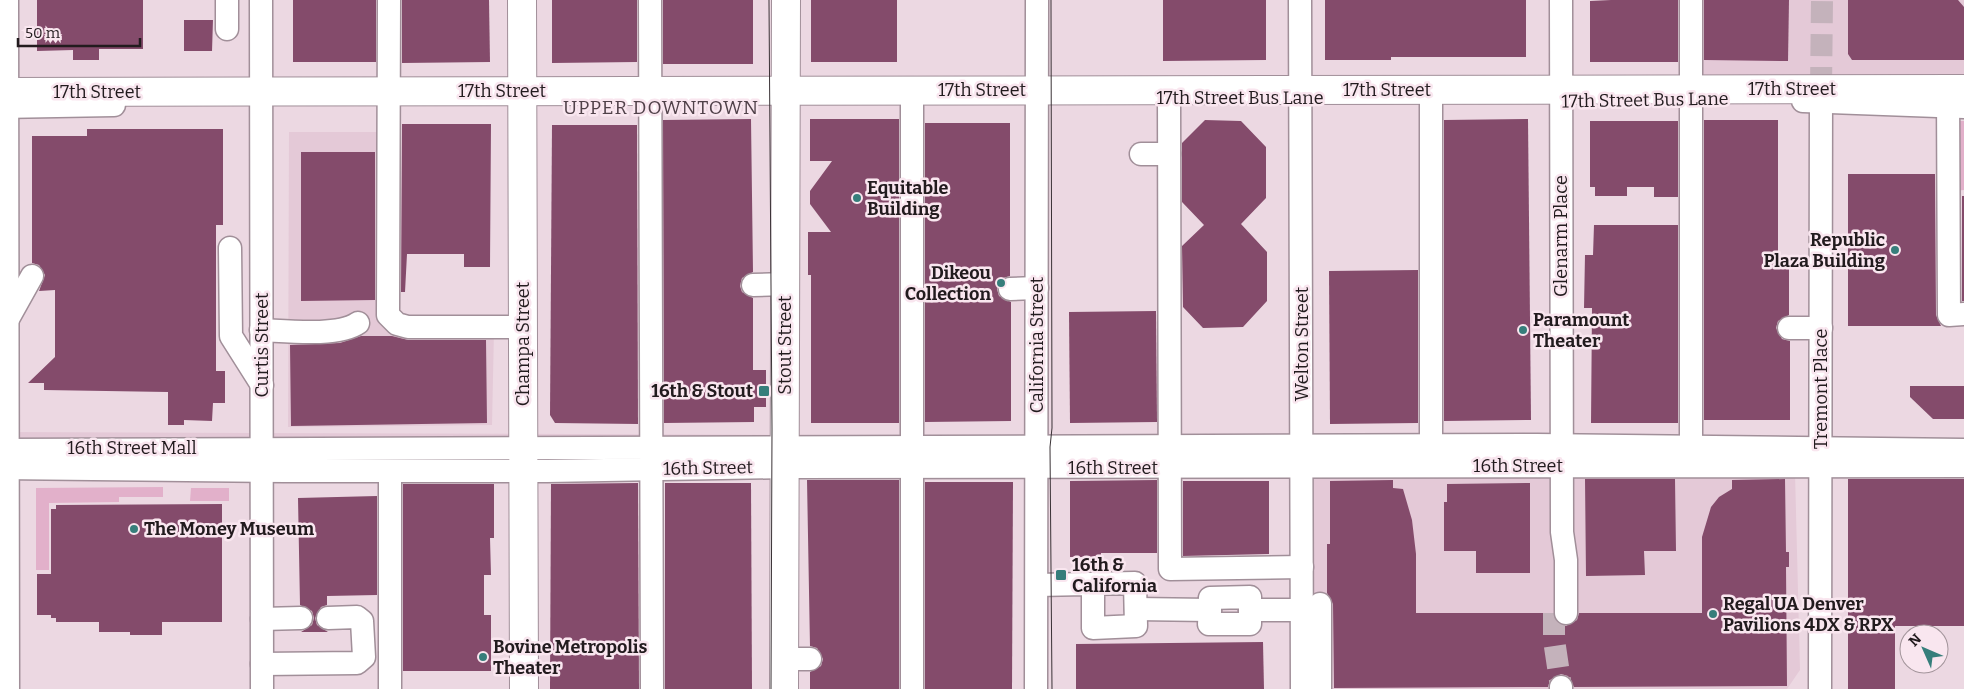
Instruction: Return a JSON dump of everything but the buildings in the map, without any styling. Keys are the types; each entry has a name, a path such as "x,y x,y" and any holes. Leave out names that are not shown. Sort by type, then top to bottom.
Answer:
{"main road":[{"name":"Champa Street","path":"522,0 524,689"},
{"name":"Stout Street","path":"784,689 797,659 784,456 786,0"},
{"name":"17th Street","path":"4,100 1169,94 1561,96 1691,94 1956,98"}],"street":[{"path":"7,0 4,100 7,320 3,459 3,616 8,689"},
{"path":"227,0 227,29"},
{"name":"Curtis Street","path":"261,0 269,99 261,330 263,448 262,689"},
{"path":"388,0 388,315 397,324 408,327 523,327"},
{"path":"650,0 652,689"},
{"name":"California Street","path":"1036,689 1037,0"},
{"name":"Welton Street","path":"1300,0 1302,567 1311,607 1302,689"},
{"name":"Glenarm Place","path":"1560,613 1554,561 1562,532 1561,0"},
{"path":"1691,0 1691,448"},
{"path":"1169,94 1170,568 1302,567"},
{"path":"1431,95 1431,447"},
{"name":"17th Street","path":"650,96 756,101 786,96"},
{"path":"912,96 912,689"},
{"name":"Tremont Place","path":"1820,689 1821,96"},
{"path":"1956,98 1949,315 1964,314"},
{"path":"1141,154 1169,154"},
{"path":"230,248 231,336 262,384"},
{"path":"7,320 32,276"},
{"path":"753,285 785,284"},
{"path":"1010,289 1037,288"},
{"path":"261,330 333,330 346,329 358,323"},
{"path":"1790,328 1820,328"},
{"name":"16th Street","path":"1302,457 1431,447 1561,456 1691,448 1964,466"},
{"name":"16th Street","path":"263,448 523,460 784,456 1036,458 1561,456 1821,458 1964,450"},
{"name":"16th Street Mall","path":"3,459 263,448"},
{"name":"16th Street Mall","path":"3,459 262,471"},
{"name":"16th Street","path":"262,471 390,471 523,460"},
{"path":"390,471 390,689"},
{"path":"1036,585 1135,583 1136,626 1093,628 1093,584"},
{"path":"1136,609 1210,610 1210,598 1250,597 1250,610 1311,607 1320,689"},
{"path":"262,619 301,618"},
{"path":"262,664 357,663 362,661 364,657 362,621 356,618 328,618"}],"shaded area":[{"path":"1699,0 1964,0 1964,77 1699,78"},
{"path":"1953,121 1964,121 1964,190 1953,191"},
{"path":"289,132 386,132 383,328 494,330 492,425 288,427"},
{"path":"0,432 1964,439 1795,473 1800,670 1787,689 1325,689 1314,679 1314,479 1651,477 0,476"},
{"path":"163,487 163,497 119,497 119,502 49,503 49,570 36,570 36,488"},
{"path":"191,488 229,488 229,501 190,501"}],"tunnel":[{"path":"1821,89 1822,0"},
{"path":"1554,613 1554,640 1561,687"}],"tram line":[{"path":"769,0 772,429 771,689"},
{"path":"1051,0 1052,428 1050,447 1052,689"}],"place":[{"name":"Equitable Building","path":"857,198"},
{"name":"Republic Plaza Building","path":"1895,250"},
{"name":"Dikeou Collection","path":"1001,283"},
{"name":"Paramount Theater","path":"1523,330"},
{"name":"16th & Stout","path":"764,391"},
{"name":"The Money Museum","path":"134,529"},
{"name":"16th & California","path":"1061,575"},
{"name":"Regal UA Denver Pavilions 4DX & RPX","path":"1713,614"},
{"name":"Bovine Metropolis Theater","path":"483,657"}],"district":[{"name":"UPPER DOWNTOWN","path":"661,107"}]}
